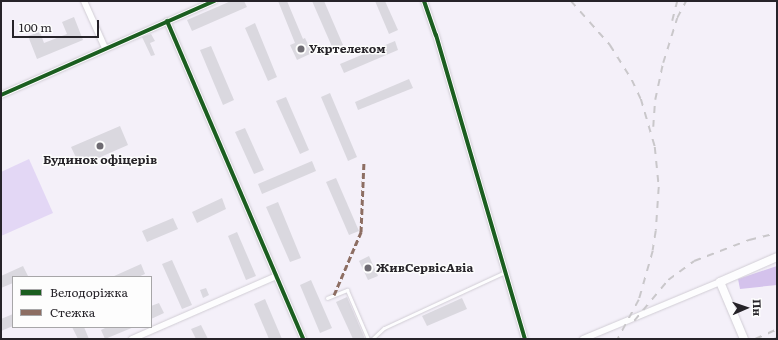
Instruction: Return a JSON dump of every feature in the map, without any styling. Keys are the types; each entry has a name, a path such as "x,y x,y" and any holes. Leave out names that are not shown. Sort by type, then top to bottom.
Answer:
{"street":[{"path":"84,1 105,48"},
{"path":"1,95 214,1"},
{"path":"424,1 436,35 525,339"},
{"path":"167,21 304,339"},
{"path":"584,339 777,257"},
{"path":"132,339 276,276"},
{"path":"720,282 744,339"}],"lane":[{"path":"372,339 384,328 505,272"},
{"path":"327,298 347,290 368,339"}],"shaded area":[{"path":"29,159 53,213 1,236 1,172"},
{"path":"777,266 777,285 740,289 738,279"}],"building":[{"path":"231,1 244,1 247,7 192,31 187,20"},
{"path":"278,1 287,1 303,39 305,38 312,53 297,60 290,45 295,43"},
{"path":"312,1 324,1 343,45 333,49"},
{"path":"375,1 385,1 398,30 389,34"},
{"path":"74,17 83,40 37,59 28,36 40,32 44,43 67,34 62,22"},
{"path":"255,23 277,77 268,81 245,28"},
{"path":"151,34 155,41 150,43 155,55 151,56 142,37"},
{"path":"395,41 398,50 344,73 340,64"},
{"path":"211,46 234,100 223,105 200,50"},
{"path":"409,79 413,88 358,110 355,102"},
{"path":"330,93 357,157 348,161 321,97"},
{"path":"286,97 309,150 300,154 276,101"},
{"name":"Будинок офіцерів","path":"120,126 128,145 80,166 71,147"},
{"path":"245,128 264,170 254,174 235,132"},
{"path":"312,161 316,171 262,194 258,184"},
{"path":"336,178 359,231 349,235 326,182"},
{"path":"222,198 226,209 197,223 192,212"},
{"path":"278,202 301,258 290,262 266,207"},
{"path":"173,218 178,229 147,242 142,231"},
{"path":"237,232 256,276 246,280 228,236"},
{"name":"ЖивСервісАвіа","path":"369,256 378,276 368,280 359,261"},
{"path":"172,260 192,305 182,309 162,264"},
{"path":"141,264 145,274 140,276 114,276"},
{"path":"23,266 28,276 12,276 12,283 1,288 1,276"},
{"path":"311,280 332,328 320,333 300,285"},
{"path":"206,288 209,295 203,298 200,290"},
{"path":"347,297 365,339 353,339 336,302"},
{"path":"462,298 467,309 427,326 422,316"},
{"path":"265,299 282,339 269,339 254,304"},
{"path":"159,303 164,313 152,319 152,306"},
{"path":"12,314 12,326 1,331 1,319"},
{"path":"201,325 208,339 196,339 191,329"},
{"path":"72,328 84,328 89,339 78,339"},
{"path":"105,328 132,328 105,339 101,330"}],"railway":[{"path":"571,1 610,45 632,80 641,99 655,147 659,187 653,251 639,300 618,339"},
{"path":"672,21 677,1"},
{"path":"653,127 655,100 663,63 677,18 686,1"},
{"path":"634,321 668,280 694,261 749,240 777,233"},
{"path":"755,339 777,329"}],"marked path":[{"path":"334,295 361,232 364,161"}],"cycle path":[{"path":"1,95 214,1"},
{"path":"424,1 436,35 525,339"},
{"path":"167,21 303,339"}],"place":[{"name":"Укртелеком","path":"301,49"},
{"name":"Будинок офіцерів","path":"100,146"},
{"name":"ЖивСервісАвіа","path":"368,268"}]}
